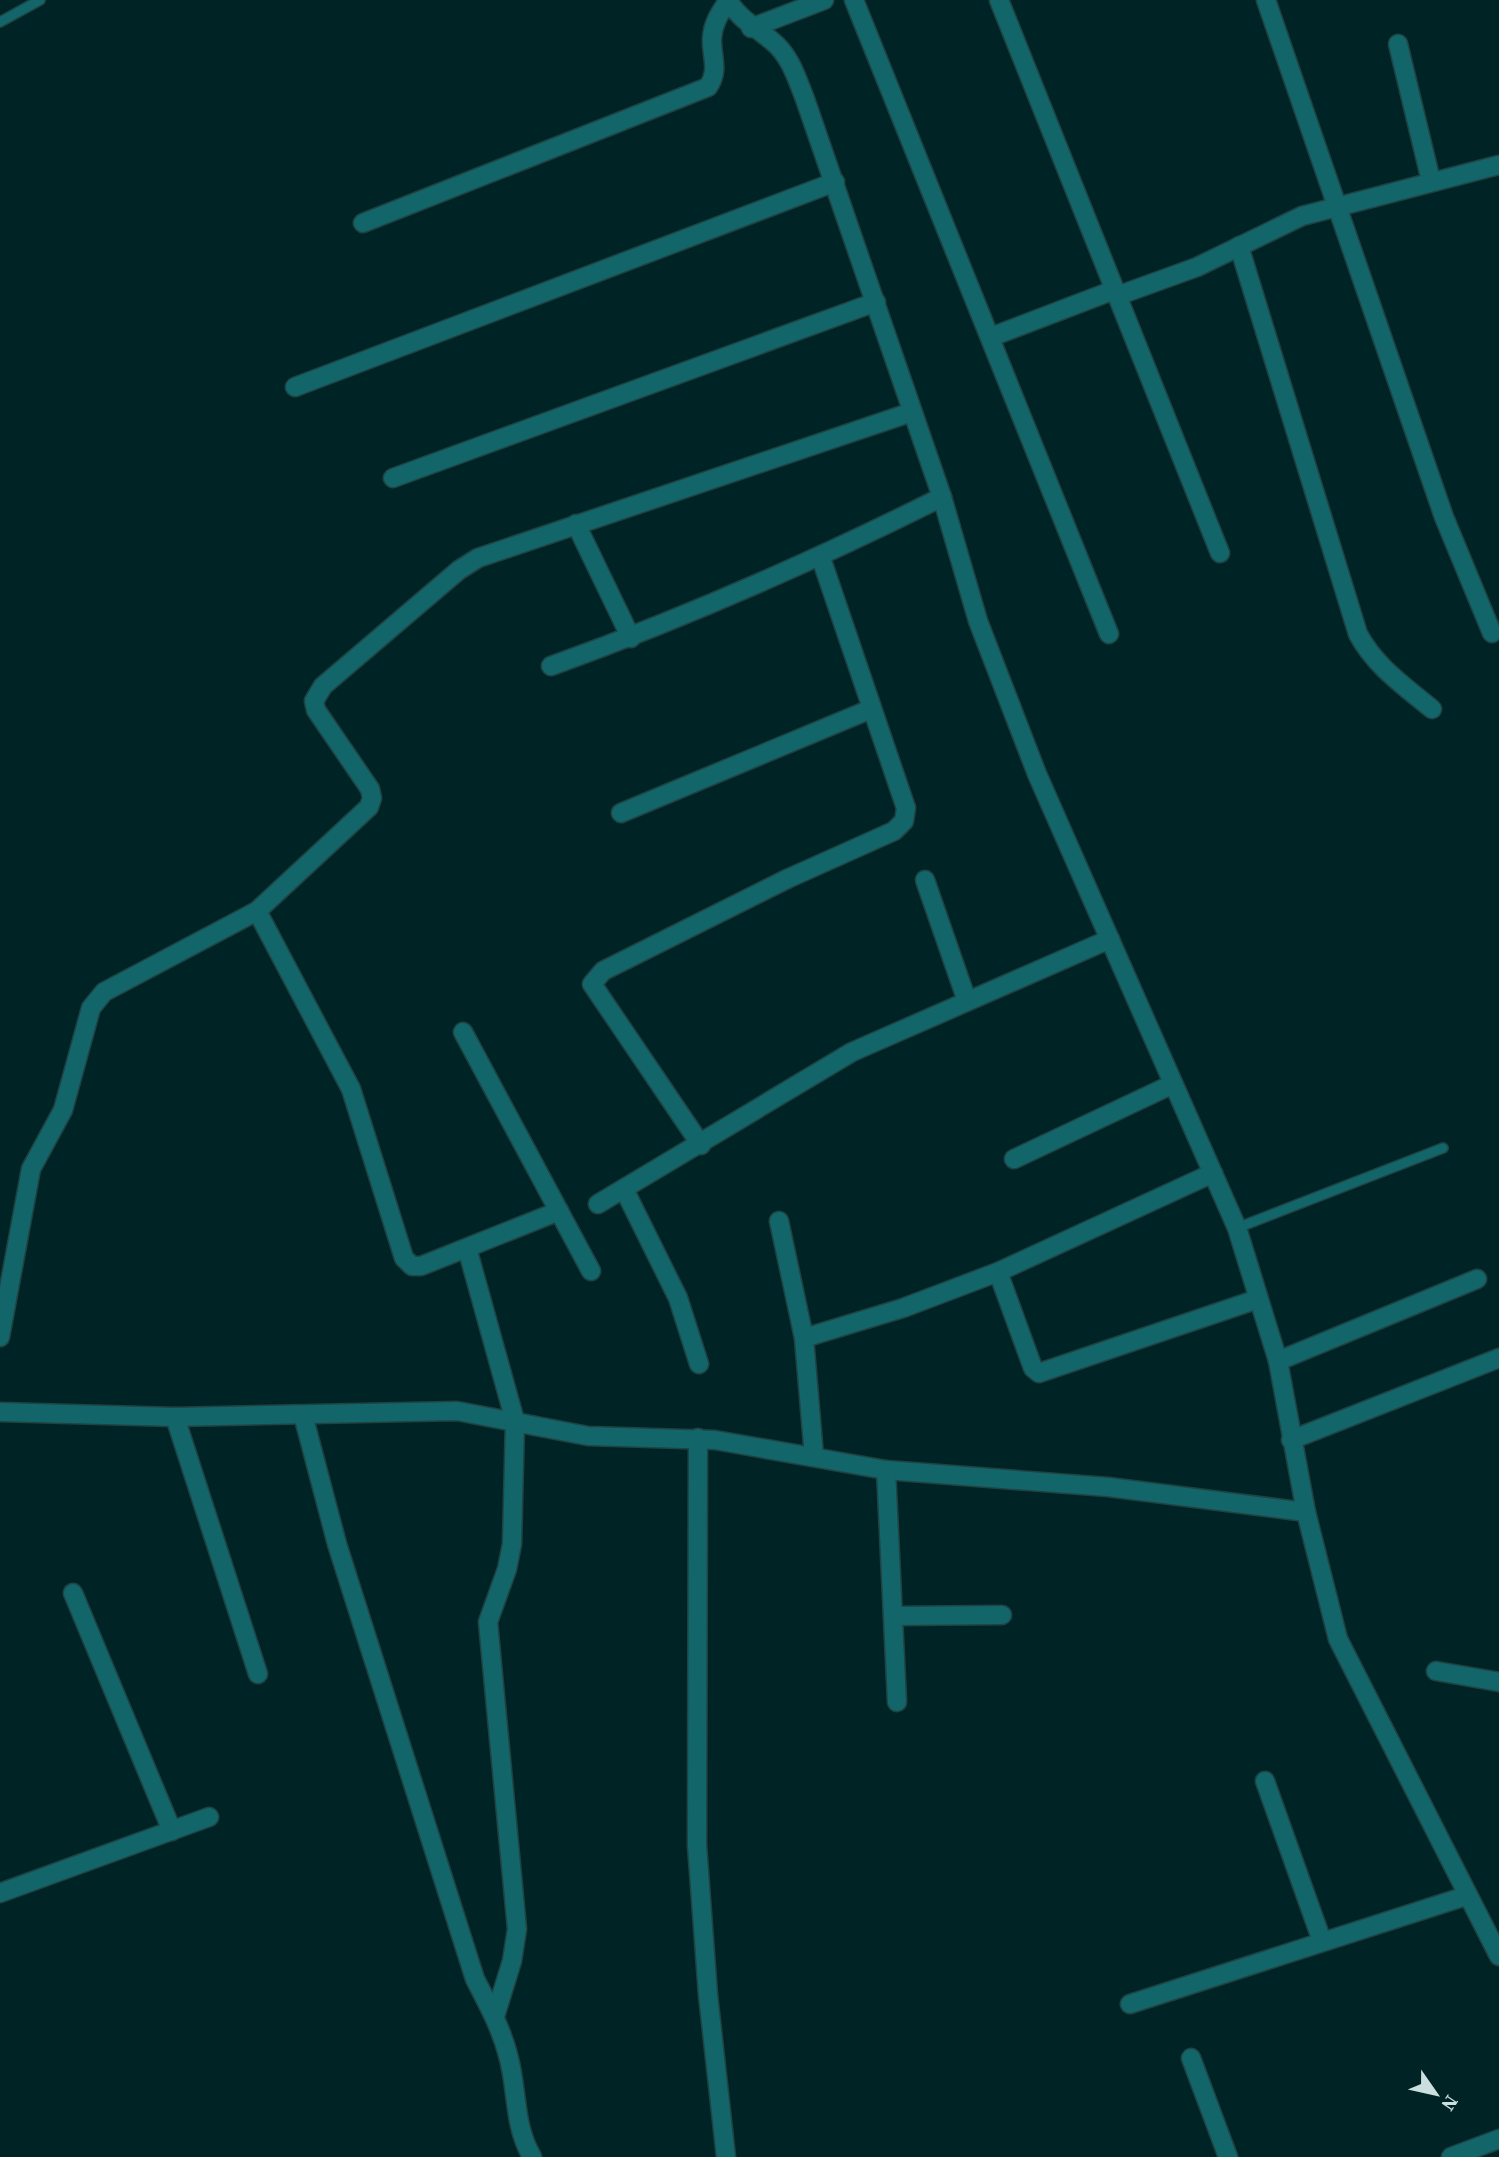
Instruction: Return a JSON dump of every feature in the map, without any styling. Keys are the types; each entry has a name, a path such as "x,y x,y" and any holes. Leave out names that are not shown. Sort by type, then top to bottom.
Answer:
{"street":[{"path":"751,28 824,0"},
{"path":"854,0 1109,634"},
{"path":"999,0 1220,554"},
{"path":"1266,0 1340,206 1444,517 1492,633"},
{"path":"363,223 708,87 716,72 712,38 716,19 727,1 751,28 774,41 790,64 835,182 942,497 978,621 1037,774 1237,1228 1278,1361 1306,1512 1338,1639 1466,1896 1499,1956"},
{"path":"1398,44 1431,181"},
{"path":"991,337 1197,267 1285,223 1431,181 1499,165"},
{"path":"295,387 835,182"},
{"path":"1239,246 1358,634 1368,653 1379,665 1432,709"},
{"path":"393,478 876,302"},
{"path":"0,1337 4,1282 31,1169 63,1110 91,1009 104,992 257,911 362,816 372,798 370,789 316,710 316,693 458,570 478,558 912,412"},
{"path":"551,666 631,638 821,558 942,497"},
{"path":"576,524 631,638"},
{"path":"701,1144 592,984 603,971 787,879 894,831 904,821 905,808 821,558"},
{"path":"621,813 871,709"},
{"path":"925,880 967,1001"},
{"path":"257,911 351,1089 404,1258 412,1266 421,1266 559,1211"},
{"path":"598,1204 852,1052 1110,939"},
{"path":"463,1032 591,1271"},
{"path":"1014,1159 1173,1084"},
{"path":"804,1338 903,1308 998,1272 1213,1173"},
{"path":"624,1189 678,1298 699,1364"},
{"path":"779,1221 804,1338 814,1456"},
{"path":"467,1248 514,1421 512,1544 507,1569 491,1604 488,1622 517,1929 512,1961 495,2016"},
{"path":"998,1272 1033,1368 1039,1373 1258,1299"},
{"path":"1278,1361 1477,1279"},
{"path":"1291,1440 1499,1357"},
{"path":"0,1412 175,1417 457,1411 597,1437 698,1438 886,1469 1108,1486 1306,1512"},
{"path":"303,1415 337,1544 475,1979 495,2016 511,2067 517,2122 532,2157"},
{"path":"175,1417 258,1674"},
{"path":"698,1438 697,1844 708,1995 726,2157"},
{"path":"886,1469 897,1702"},
{"path":"73,1593 172,1831"},
{"path":"893,1616 1002,1615"},
{"path":"1436,1671 1499,1682"},
{"path":"1265,1781 1322,1941"},
{"path":"0,1893 209,1817"},
{"path":"1130,2004 1466,1896"},
{"path":"1191,2058 1228,2157"},
{"path":"1451,2157 1499,2139"}],"lane":[{"path":"0,22 40,0"},
{"path":"1237,1228 1443,1148"}]}
